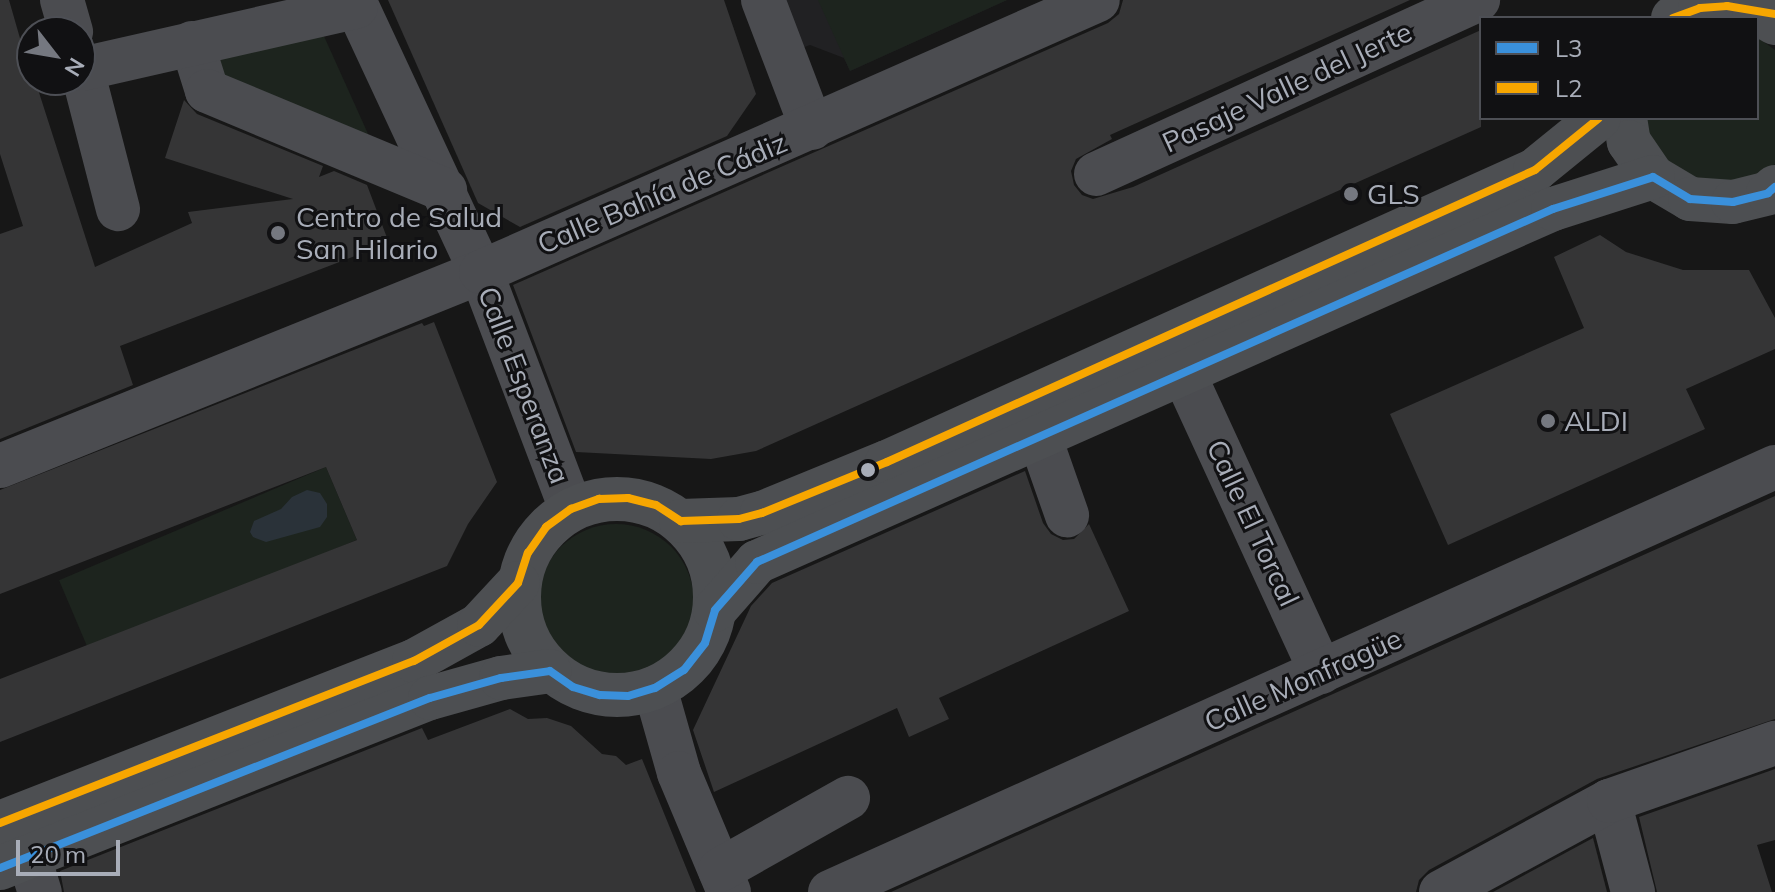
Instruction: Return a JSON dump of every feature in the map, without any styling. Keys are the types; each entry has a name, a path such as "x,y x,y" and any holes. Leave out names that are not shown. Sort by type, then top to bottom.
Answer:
{"main road":[{"path":"1671,12 1727,6 1768,16"},
{"path":"681,521 739,519 762,513 902,455 1535,170 1597,120"},
{"path":"1625,120 1629,142 1653,177 1690,199 1733,202 1773,195"},
{"path":"715,610 757,562 1553,209 1653,177"},
{"path":"628,498 656,505 681,521 702,546 714,577 715,610 705,643 684,670 655,688 628,696 600,695 573,687 550,671 530,646 519,615 518,583 528,553 546,527 571,509 599,499 628,498"},
{"path":"0,823 414,661 479,625 518,583"},
{"path":"23,872 430,698 501,678 550,671"}],"street":[{"path":"763,0 812,128"},
{"name":"Calle Bahía de Cádiz","path":"0,466 481,272 1098,0"},
{"name":"Pasaje Valle del Jerte","path":"1096,174 1478,0"},
{"path":"96,52 192,43 355,3"},
{"name":"Calle Esperanza","path":"355,3 481,272 571,509"},
{"path":"192,43 207,91 445,190"},
{"path":"89,96 118,209"},
{"name":"Calle El Torcal","path":"1184,374 1321,672"},
{"path":"1040,438 1067,515"},
{"name":"Calle Monfragüe","path":"830,892 1775,467"},
{"path":"655,688 679,773 725,881 848,798"},
{"path":"1447,891 1609,801 1775,743"},
{"path":"1609,801 1633,892"}],"shaded area":[{"path":"778,0 1007,0 850,71 844,58 810,45 796,50"},
{"path":"818,0 1007,0 850,71"},
{"path":"323,34 369,136 222,83 214,61"},
{"path":"1759,38 1775,50 1775,164 1762,175 1711,186 1664,164 1643,120 1759,120"},
{"path":"326,467 357,540 90,653 59,580"},
{"path":"307,490 320,493 327,504 327,517 320,527 266,542 253,537 250,532 254,521 281,509 292,497"},
{"path":"616,524 646,530 671,547 688,572 694,602 688,632 671,657 646,674 616,680 586,674 561,657 544,632 538,602 544,572 561,547 586,530"}],"building":[{"path":"0,0 9,0 16,24 16,96 40,96 95,267 192,223 188,212 293,199 165,158 184,100 197,114 323,166 319,177 334,171 367,185 389,243 120,346 133,385 0,439 0,234 23,226 0,154"},
{"path":"388,0 724,0 756,94 727,136 520,227 478,203"},
{"path":"1123,0 1410,0 1110,135 1112,139 1076,159 1071,171 1074,185 1082,195 1093,199 1133,187 1479,31 1481,127 756,451 711,459 576,452 513,285 1108,23 1119,14"},
{"name":"ALDI","path":"1600,235 1626,252 1683,270 1749,270 1775,318 1775,349 1686,389 1705,429 1448,545 1390,414 1584,328 1554,257"},
{"path":"434,322 497,482 468,524 447,566 0,742 0,679 357,540 326,467 0,594 0,490 422,323 424,326"},
{"path":"1025,471 1043,523 1051,534 1063,540 1074,539 1089,524 1129,611 939,698 949,719 909,737 897,708 714,792 693,730 751,606 772,583"},
{"path":"1775,496 1775,719 1597,779 1429,870 1419,880 1416,892 891,892"},
{"path":"510,709 528,719 547,718 571,726 602,754 616,756 626,765 642,759 696,892 64,892 60,871 422,728 428,740"},
{"path":"1775,769 1775,840 1757,845 1772,892 1657,892 1639,817"},
{"path":"1593,838 1607,892 1493,892"}],"transit line":[{"name":"L2","path":"1678,16 1700,8 1727,6 1775,14"},
{"name":"L2","path":"0,823 414,661 479,625 518,583 528,553 546,527 571,509 599,499 628,498 656,505 681,521 739,519 762,513 887,462 1535,170 1597,120"},
{"name":"L3","path":"0,868 430,698 501,678 550,671 573,687 600,695 628,696 655,688 684,670 705,643 715,610 757,562 1553,209 1653,177 1690,199 1733,202 1768,193 1775,187"}],"place":[{"name":"GLS","path":"1351,194"},
{"name":"Centro de Salud San Hilario","path":"278,233"},
{"name":"ALDI","path":"1548,421"}]}
